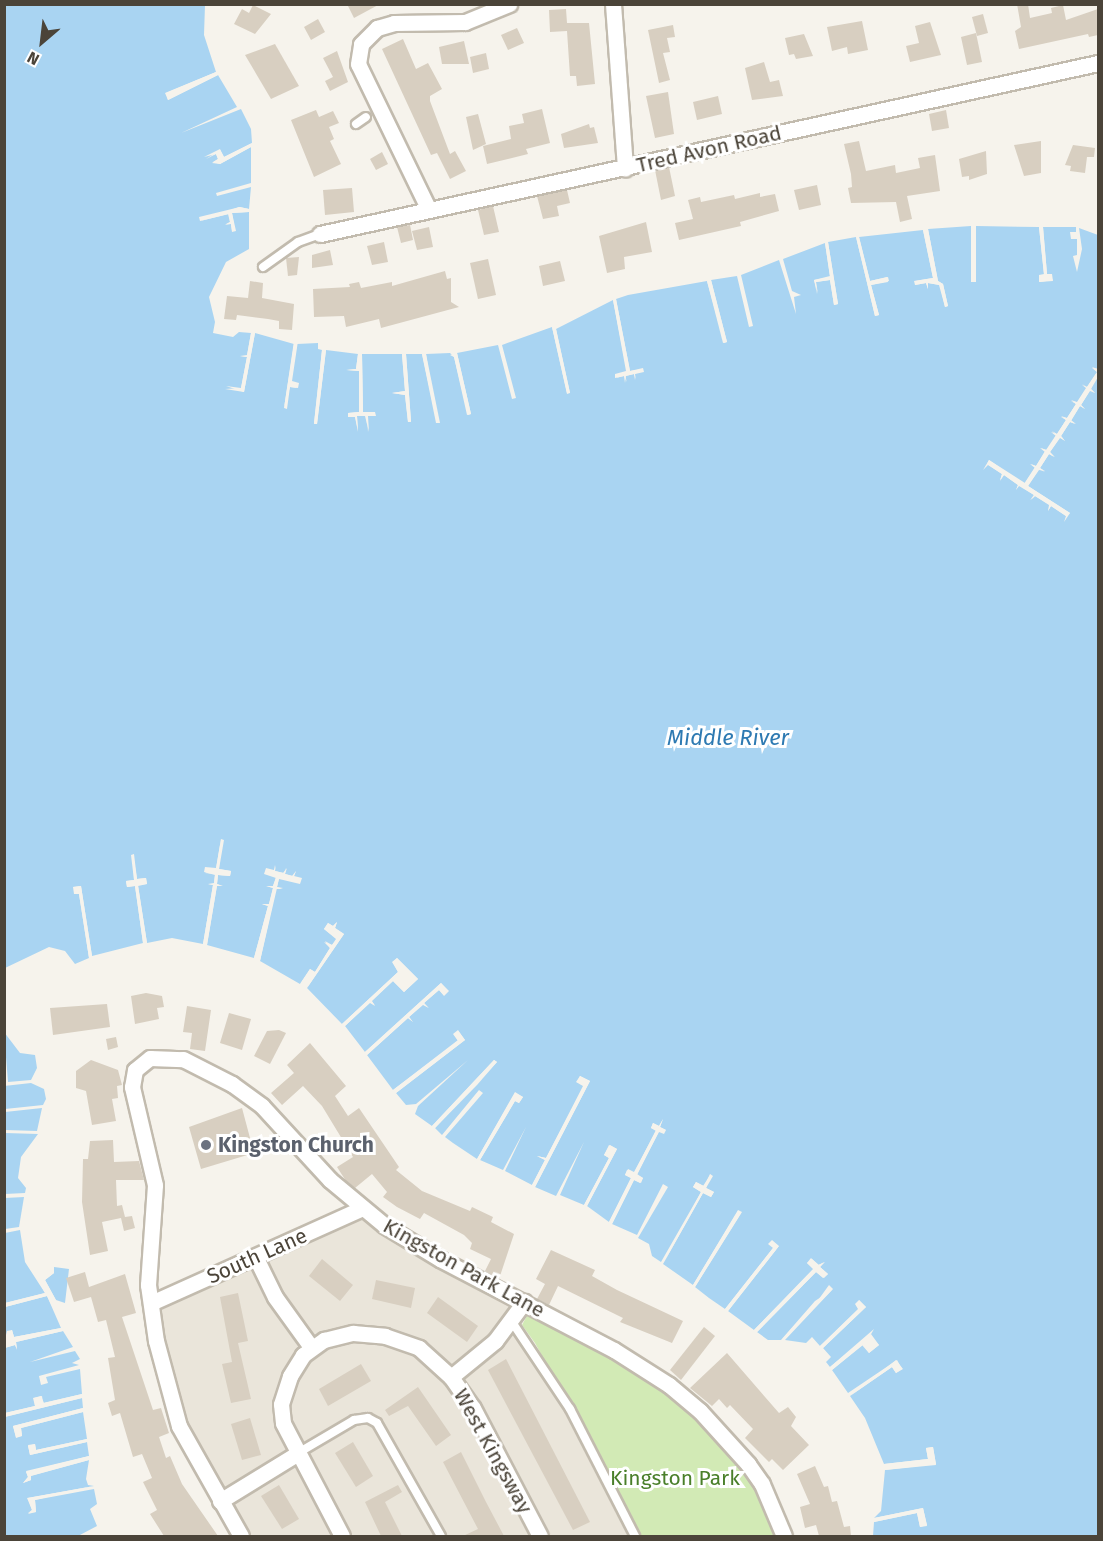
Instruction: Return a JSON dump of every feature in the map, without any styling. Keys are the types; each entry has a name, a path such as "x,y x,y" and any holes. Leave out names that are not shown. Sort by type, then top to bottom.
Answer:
{"street":[{"path":"429,210 358,64 358,51 377,28 394,23 465,22 509,4"},
{"path":"614,4 625,169"},
{"name":"Tred Avon Road","path":"320,234 625,169 1098,63"},
{"name":"Kingston Park Lane","path":"241,1536 190,1450 169,1399 151,1303 148,1235 155,1185 132,1087 135,1070 142,1061 166,1056 183,1059 232,1084 262,1106 330,1180 362,1208 440,1259 642,1366 700,1411 733,1444 762,1484 784,1536"},
{"name":"South Lane","path":"151,1303 256,1258 362,1208"},
{"path":"256,1258 275,1297 311,1347 296,1364 281,1404 283,1423 342,1536"},
{"path":"451,1377 495,1341 512,1322 525,1302"},
{"name":"West Kingsway","path":"311,1347 352,1333 385,1336 419,1348 451,1377 473,1408 540,1536"},
{"path":"220,1501 298,1453"}],"lane":[{"path":"356,124 366,117"},
{"path":"262,267 298,242 320,234"},
{"path":"512,1322 570,1408 635,1536"},
{"path":"298,1453 354,1420 368,1418 377,1423 441,1536"}],"shaded area":[{"path":"362,1208 524,1302 512,1322 536,1353 634,1536 240,1536 166,1385 151,1303"}],"green space":[{"name":"Kingston Park","path":"528,1314 655,1381 689,1409 743,1465 762,1495 777,1536 640,1536 535,1343 522,1325"}],"water":[{"name":"Middle River","path":"5,5 205,5 204,35 216,72 166,93 168,100 218,75 237,107 181,133 241,109 251,129 252,143 224,157 220,150 206,159 216,154 218,159 213,162 220,164 251,147 251,183 216,193 217,196 251,187 249,209 239,207 200,221 229,214 230,222 226,224 231,224 232,231 235,231 232,213 249,212 249,249 226,262 209,297 215,322 213,333 233,337 239,332 251,333 247,356 240,356 247,357 241,388 226,386 244,392 255,333 294,344 284,408 290,387 297,388 291,381 297,344 318,343 318,349 322,350 314,423 317,424 326,350 358,354 356,369 347,370 359,371 359,412 348,413 355,416 358,431 357,416 366,416 368,432 367,416 375,416 363,412 362,354 402,354 405,391 392,393 405,395 408,422 411,421 406,354 422,354 437,423 426,354 450,353 454,357 468,415 471,414 457,353 498,345 512,399 516,398 502,345 552,327 567,393 570,393 556,329 613,300 627,372 616,378 624,376 627,382 625,376 634,374 635,380 635,374 643,369 630,371 616,299 628,295 707,281 724,343 727,342 711,280 737,276 749,327 753,326 741,275 779,260 796,314 794,297 801,295 792,291 783,259 825,243 830,277 814,280 818,294 816,282 830,280 834,305 838,304 828,242 856,237 875,316 879,315 871,285 888,282 887,277 870,281 859,237 923,230 933,278 915,281 915,285 926,283 928,289 928,283 940,285 945,307 948,306 943,284 938,281 928,229 971,226 972,282 976,282 976,226 1039,227 1044,275 1039,275 1040,282 1053,280 1047,274 1043,227 1076,227 1076,232 1070,232 1071,239 1077,239 1077,255 1073,256 1077,272 1082,249 1079,228 1098,235 1098,369 1092,368 1097,372 1087,387 1082,384 1087,388 1077,403 1071,401 1076,404 1067,418 1061,417 1066,420 1057,434 1052,431 1056,435 1046,450 1041,448 1045,451 1036,466 1031,464 1035,467 1024,484 989,460 987,464 1002,474 1000,480 1004,475 1018,485 1016,490 1019,485 1034,495 1031,500 1035,496 1050,505 1048,511 1051,506 1066,516 1070,513 1028,486 1039,469 1045,472 1040,468 1049,454 1054,457 1050,452 1060,437 1065,441 1061,436 1070,422 1075,424 1071,421 1080,406 1085,409 1081,405 1090,390 1095,393 1091,389 1098,377 1098,1536 873,1536 874,1522 917,1513 920,1527 927,1525 923,1508 874,1518 881,1511 885,1470 936,1464 933,1447 926,1448 928,1459 884,1464 865,1418 850,1396 892,1367 896,1373 902,1369 897,1360 848,1393 832,1370 863,1345 869,1353 879,1345 871,1334 830,1367 826,1362 831,1357 823,1348 866,1307 859,1300 859,1309 820,1346 812,1337 806,1343 785,1340 833,1289 815,1301 781,1340 768,1340 757,1332 816,1272 823,1278 828,1274 820,1267 824,1262 819,1265 812,1259 807,1263 814,1269 754,1330 728,1311 779,1246 773,1248 725,1309 709,1298 695,1287 741,1213 738,1211 693,1285 663,1264 703,1193 711,1197 714,1192 706,1188 711,1174 703,1186 696,1182 693,1187 701,1192 661,1262 652,1256 649,1244 638,1238 668,1187 663,1184 637,1235 612,1224 634,1180 640,1183 643,1178 637,1175 659,1131 666,1130 660,1127 663,1119 659,1126 653,1123 651,1128 656,1130 634,1173 627,1170 625,1175 631,1178 609,1222 587,1206 617,1149 610,1145 604,1155 609,1158 584,1205 560,1195 584,1142 556,1196 535,1187 590,1081 580,1076 577,1082 584,1086 546,1158 537,1156 545,1160 532,1185 505,1171 526,1127 503,1170 480,1160 515,1101 519,1103 523,1097 515,1093 477,1159 445,1137 483,1093 479,1090 442,1135 435,1128 497,1062 494,1060 432,1126 415,1114 418,1106 468,1060 416,1104 406,1105 396,1093 465,1040 458,1031 454,1034 458,1040 393,1090 367,1055 408,1018 413,1022 409,1017 423,1004 428,1008 424,1003 439,990 444,995 448,991 441,983 365,1052 345,1026 370,1002 375,1005 371,1001 393,981 404,992 418,979 397,958 393,962 398,972 342,1024 307,988 344,934 335,928 337,922 333,926 328,923 324,929 337,939 332,945 325,941 330,948 315,972 310,969 300,984 260,961 277,888 283,888 277,887 279,878 294,876 296,871 293,876 285,874 286,868 284,873 275,871 276,865 274,871 266,869 276,877 273,886 267,886 273,888 269,904 262,904 268,906 254,958 207,945 217,885 222,886 217,884 218,875 230,876 231,871 219,869 221,839 216,869 205,873 215,874 214,884 208,884 213,885 203,944 172,938 147,943 138,885 147,884 146,878 137,879 133,854 134,880 126,881 127,887 135,886 143,943 92,956 81,886 73,887 79,894 89,958 75,964 65,951 49,947 5,968"},
{"path":"4,1032 20,1053 35,1055 37,1068 31,1080 8,1082"},
{"path":"31,1083 44,1089 46,1099 43,1105 5,1109 4,1086"},
{"path":"42,1108 37,1131 5,1130 5,1112"},
{"path":"5,1133 38,1134 21,1157 18,1178 26,1188 25,1193 5,1194"},
{"path":"24,1197 19,1227 5,1229 5,1198"},
{"path":"20,1230 25,1262 45,1293 5,1303 5,1233"},
{"path":"54,1267 69,1269 65,1303 56,1300 45,1280 54,1273"},
{"path":"47,1296 61,1328 14,1337 12,1330 5,1337 5,1307"},
{"path":"63,1331 73,1347 30,1362 75,1351 80,1359 72,1363 79,1365 39,1376 41,1385 48,1383 46,1377 80,1369 82,1394 43,1403 42,1396 34,1398 35,1406 5,1413 4,1348 15,1345 17,1349 16,1342"},
{"path":"82,1398 83,1408 13,1426 16,1437 22,1436 21,1428 83,1412 87,1439 36,1450 35,1444 28,1446 30,1455 87,1442 89,1456 26,1472 28,1477 23,1483 31,1480 30,1476 89,1460 86,1479 88,1485 94,1486 28,1498 32,1510 28,1513 36,1512 35,1500 94,1489 97,1504 90,1509 97,1526 78,1536 5,1536 4,1417"}],"pier":[{"path":"216,72 218,75 168,100 165,93"},
{"path":"252,143 251,147 220,164 212,163 218,159 216,154 204,157 220,149 224,157"},
{"path":"240,207 249,209 249,212 232,213 236,231 232,232 231,224 225,225 230,222 228,214 200,221 199,217"},
{"path":"971,226 976,226 976,282 971,282"},
{"path":"1039,227 1043,227 1047,274 1052,274 1053,281 1039,282 1039,275 1044,274"},
{"path":"928,229 938,281 943,284 948,306 945,307 939,285 928,283 928,289 926,283 915,285 914,281 933,278 923,230"},
{"path":"856,237 859,237 870,281 888,277 889,281 871,285 879,315 875,316"},
{"path":"828,242 838,304 834,305 830,280 816,282 817,294 814,280 830,276 825,243"},
{"path":"711,280 727,342 723,343 707,281"},
{"path":"616,299 630,371 643,368 644,372 635,374 636,380 634,374 626,376 625,383 624,376 615,378 615,374 626,371 613,300"},
{"path":"552,327 556,329 570,393 567,394"},
{"path":"251,333 255,333 244,392 225,389 241,388 247,357 240,356 247,355"},
{"path":"294,341 298,341 292,381 299,383 298,388 290,387 287,409 284,408"},
{"path":"322,350 326,350 317,424 314,424"},
{"path":"457,353 471,414 467,415 454,357 450,355"},
{"path":"358,354 362,354 363,412 375,412 376,416 368,416 369,432 365,416 357,416 358,432 355,417 348,417 348,413 359,412 359,371 346,370 356,369"},
{"path":"402,354 406,354 411,422 408,422 405,395 392,393 405,391"},
{"path":"422,354 426,354 440,423 436,423"},
{"path":"1097,372 1091,389 1095,393 1090,391 1081,405 1085,409 1080,406 1071,420 1076,424 1070,422 1061,436 1065,441 1060,438 1050,452 1055,457 1049,454 1040,468 1045,471 1039,470 1028,486 1070,513 1064,522 1066,516 1051,506 1048,511 1049,505 1035,496 1030,500 1034,495 1019,486 1016,490 1018,485 1004,475 1000,481 1002,474 988,465 983,470 989,460 1025,483 1035,468 1030,464 1036,466 1045,452 1040,448 1047,450 1056,436 1051,432 1057,434 1066,420 1061,416 1067,418 1076,404 1071,400 1077,402 1086,388 1082,385 1087,387"},
{"path":"221,839 224,840 219,869 231,871 230,876 218,875 217,884 223,886 217,886 207,945 203,944 213,885 208,884 214,883 215,875 204,872 205,867 216,868"},
{"path":"134,854 137,879 146,878 147,884 138,886 147,943 143,943 135,886 127,887 126,881 134,880 131,855"},
{"path":"275,865 275,871 283,873 287,868 285,874 292,876 296,871 294,876 302,878 300,884 279,879 277,887 283,889 276,889 260,961 254,958 268,906 262,904 269,904 273,888 266,886 273,886 276,878 264,874 266,868 274,870"},
{"path":"81,886 92,956 89,958 79,894 74,894 73,887"},
{"path":"337,922 335,928 344,934 307,988 313,974 300,984 310,969 315,972 330,948 324,942 332,945 336,939 324,929 328,923 333,926"},
{"path":"397,958 418,979 404,992 393,981 372,1001 375,1006 370,1003 345,1026 342,1024 398,972 392,962"},
{"path":"441,983 449,991 444,996 439,990 424,1003 429,1008 423,1005 409,1017 413,1022 408,1018 367,1055 365,1052"},
{"path":"458,1030 465,1040 396,1093 393,1090 458,1041 453,1034"},
{"path":"494,1060 497,1062 477,1085 435,1128 432,1126"},
{"path":"580,1076 590,1081 535,1187 532,1185 545,1160 537,1156 546,1158 583,1086 576,1082"},
{"path":"515,1092 523,1097 519,1103 515,1101 480,1160 477,1159"},
{"path":"663,1119 660,1127 666,1130 664,1134 659,1132 637,1174 643,1178 641,1183 634,1180 612,1224 609,1222 631,1178 625,1175 628,1169 634,1172 656,1131 651,1128 653,1123 659,1126"},
{"path":"609,1145 617,1149 587,1206 584,1205 609,1158 604,1155"},
{"path":"710,1174 713,1176 706,1188 714,1192 711,1197 703,1193 663,1264 701,1192 693,1187 696,1182 704,1186"},
{"path":"738,1210 742,1212 695,1287 693,1285"},
{"path":"772,1240 779,1246 728,1311 725,1309 773,1248 768,1244"},
{"path":"811,1258 818,1265 825,1262 820,1267 828,1274 824,1278 816,1272 757,1332 754,1330 813,1269 807,1263"},
{"path":"51,1269 54,1273 45,1280 58,1304 54,1303 53,1308 47,1296 5,1307 5,1303 45,1293 36,1276 46,1288 42,1279"},
{"path":"829,1285 833,1289 781,1340 816,1303"},
{"path":"859,1300 866,1307 823,1348 820,1346 858,1309 855,1304"},
{"path":"61,1328 63,1331 16,1342 17,1350 15,1345 5,1348 9,1344 5,1339 7,1331 12,1330 14,1337"},
{"path":"874,1329 870,1336 879,1345 869,1353 862,1345 832,1370 830,1367"},
{"path":"896,1360 903,1369 896,1373 892,1367 850,1396"},
{"path":"82,1394 82,1398 5,1417 5,1413 35,1406 33,1398 41,1396 44,1403"},
{"path":"83,1408 83,1412 21,1428 22,1436 16,1438 13,1426"},
{"path":"87,1439 87,1442 30,1455 28,1445 35,1444 36,1450"},
{"path":"933,1447 936,1465 885,1470 884,1464 928,1459 926,1448"},
{"path":"89,1456 89,1460 31,1476 31,1480 23,1483 28,1477 26,1471"},
{"path":"94,1486 35,1500 36,1512 28,1514 32,1510 27,1498"},
{"path":"923,1508 927,1526 920,1527 917,1513 874,1522 874,1518"}],"building":[{"path":"347,4 380,4 354,18"},
{"path":"1017,4 1028,4 1030,18 1052,13 1051,8 1063,5 1066,20 1098,9 1098,35 1089,37 1088,34 1019,49 1015,31 1021,27"},
{"path":"253,5 271,14 255,34 234,24 242,9 249,13"},
{"path":"566,9 567,23 589,23 595,84 577,86 576,76 570,76 567,31 550,32 549,10"},
{"path":"983,14 988,33 977,36 972,17"},
{"path":"318,19 325,32 311,40 304,27"},
{"path":"862,21 868,50 848,54 847,47 832,51 827,27"},
{"path":"930,22 941,55 910,62 906,46 919,43 915,26"},
{"path":"673,25 675,37 667,38 670,52 663,53 670,80 659,83 648,30"},
{"path":"517,28 524,43 508,50 501,35"},
{"path":"976,33 982,62 967,65 961,37"},
{"path":"804,34 813,56 796,59 794,54 789,55 785,38"},
{"path":"403,39 416,69 428,63 442,89 430,96 430,101 450,154 455,151 466,171 450,179 437,153 431,155 382,49"},
{"path":"464,41 469,64 442,64 439,47"},
{"path":"275,44 299,86 271,99 245,55"},
{"path":"337,51 348,82 330,91 325,81 333,77 323,58"},
{"path":"486,53 489,69 473,73 470,57"},
{"path":"764,62 770,82 779,80 783,96 752,100 745,68"},
{"path":"668,92 674,134 655,138 646,96"},
{"path":"718,96 722,114 697,120 693,102"},
{"path":"542,109 550,143 526,149 528,154 487,164 483,146 511,139 509,126 524,123 522,114"},
{"path":"316,110 319,117 333,111 339,123 329,127 334,139 330,141 341,164 314,177 291,120"},
{"path":"946,110 949,128 932,131 929,114"},
{"path":"478,114 486,144 473,150 466,117"},
{"path":"589,124 590,128 594,127 598,143 564,148 561,134"},
{"path":"859,141 866,171 895,165 896,173 920,168 918,158 935,155 940,191 907,196 912,219 900,222 896,202 851,203 848,188 852,187 851,174 844,144"},
{"path":"1041,141 1041,173 1024,176 1014,145"},
{"path":"1073,145 1095,148 1094,157 1087,157 1085,173 1070,171 1071,166 1065,165"},
{"path":"986,151 987,174 969,180 969,176 962,177 959,159"},
{"path":"382,152 388,164 376,170 370,159"},
{"path":"669,167 675,196 661,200 655,170"},
{"path":"817,185 821,205 799,210 794,190"},
{"path":"352,188 354,212 325,215 323,190"},
{"path":"567,190 570,203 557,206 559,216 543,219 537,196"},
{"path":"760,193 760,197 775,194 779,211 740,222 741,226 679,240 675,223 693,219 688,200 700,197 701,202 734,195 735,199"},
{"path":"493,206 499,232 484,235 478,210"},
{"path":"646,222 652,252 624,257 625,269 607,273 599,236"},
{"path":"410,225 413,240 401,243 397,227"},
{"path":"429,227 433,247 417,250 412,231"},
{"path":"384,242 388,262 372,265 367,246"},
{"path":"330,250 333,265 312,268 312,255"},
{"path":"299,257 297,275 288,276 286,258"},
{"path":"488,259 496,295 478,299 470,263"},
{"path":"560,261 565,281 543,286 539,266"},
{"path":"445,271 447,279 451,278 451,302 459,307 381,328 379,319 346,327 344,316 314,317 313,289 350,287 349,284 359,282 361,288 392,282 392,286"},
{"path":"250,281 263,283 262,298 294,304 292,330 279,329 279,321 268,319 237,315 236,320 224,319 227,296 248,298"},
{"path":"146,993 162,996 164,1007 157,1008 159,1019 135,1024 131,996"},
{"path":"107,1004 110,1027 53,1035 50,1008"},
{"path":"187,1006 211,1010 205,1051 190,1049 192,1033 183,1032"},
{"path":"229,1013 251,1019 242,1050 220,1043"},
{"path":"279,1030 286,1033 270,1064 254,1056 267,1031"},
{"path":"116,1037 118,1047 108,1050 106,1039"},
{"path":"310,1043 346,1086 335,1096 348,1116 359,1108 399,1167 396,1170 422,1191 470,1211 472,1207 493,1217 491,1222 514,1234 499,1279 485,1271 491,1259 470,1249 472,1243 464,1235 424,1213 420,1219 397,1207 383,1197 387,1192 372,1174 355,1188 346,1181 337,1167 353,1157 322,1106 303,1086 282,1105 271,1093 294,1073 287,1065"},
{"path":"91,1060 118,1070 122,1085 117,1086 118,1098 112,1099 116,1121 92,1125 86,1091 76,1088 76,1071"},
{"path":"242,1108 254,1153 201,1169 189,1127"},
{"path":"113,1140 114,1162 139,1161 144,1180 116,1180 117,1206 122,1205 125,1217 132,1216 135,1228 124,1231 121,1218 102,1222 108,1251 90,1255 82,1202 83,1159 88,1159 90,1141"},
{"path":"551,1250 595,1270 592,1276 617,1290 683,1321 672,1343 620,1322 623,1318 558,1286 549,1305 537,1299 545,1284 536,1279"},
{"path":"322,1259 353,1285 340,1301 309,1276"},
{"path":"85,1272 89,1287 125,1274 136,1313 122,1317 153,1410 161,1408 169,1433 159,1437 166,1458 170,1456 182,1484 218,1536 164,1536 150,1514 157,1510 143,1482 152,1478 142,1454 133,1457 120,1413 112,1416 108,1403 115,1400 108,1358 115,1357 106,1320 98,1322 91,1297 74,1302 66,1278"},
{"path":"376,1280 415,1288 411,1308 372,1299"},
{"path":"238,1293 248,1341 238,1343 251,1399 231,1403 222,1364 232,1362 220,1297"},
{"path":"438,1297 478,1326 467,1342 427,1313"},
{"path":"704,1327 715,1336 681,1380 670,1370"},
{"path":"727,1353 779,1413 788,1407 796,1417 791,1426 809,1445 783,1470 772,1459 769,1462 745,1438 753,1429 730,1405 727,1408 719,1399 712,1406 690,1388"},
{"path":"506,1359 590,1522 573,1530 488,1370"},
{"path":"361,1364 371,1381 328,1406 319,1389"},
{"path":"418,1387 451,1435 436,1446 408,1406 389,1416 385,1410"},
{"path":"250,1418 261,1455 242,1460 231,1424"},
{"path":"353,1442 373,1476 356,1487 335,1453"},
{"path":"461,1452 504,1536 463,1536 478,1529 443,1462"},
{"path":"815,1466 824,1487 828,1486 832,1502 837,1501 844,1527 850,1526 851,1536 819,1536 816,1525 805,1528 800,1507 810,1504 797,1474"},
{"path":"279,1485 299,1519 282,1529 261,1496"},
{"path":"398,1485 402,1492 385,1502 402,1536 381,1536 365,1502"}],"place":[{"name":"Kingston Church","path":"206,1145"}]}
